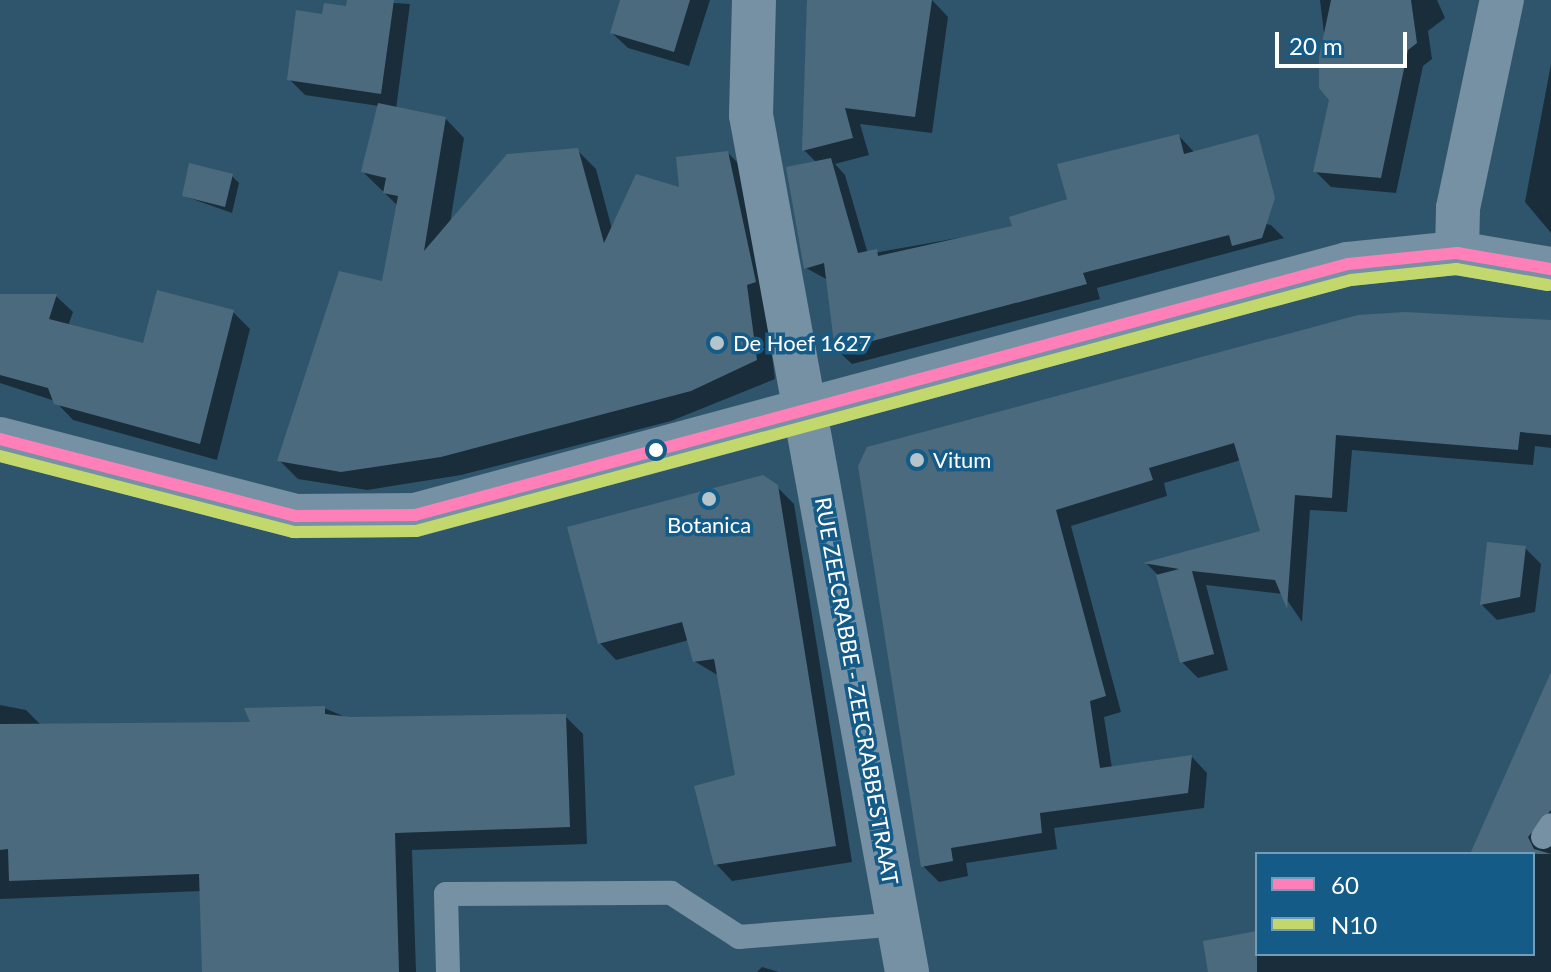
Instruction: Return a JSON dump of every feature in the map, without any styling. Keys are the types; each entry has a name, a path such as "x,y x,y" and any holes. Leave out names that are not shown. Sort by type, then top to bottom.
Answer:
{"street":[{"name":"RUE ZEECRABBE - ZEECRABBESTRAAT","path":"754,0 751,115 907,972"},
{"path":"1457,253 1458,208 1502,0"},
{"path":"0,439 224,500 362,519 468,505 1348,264 1457,253 1551,269"}],"lane":[{"path":"448,972 446,894 671,893 739,937 900,924"}],"building":[{"path":"347,0 394,0 381,94 287,80 296,10 322,14 324,3 346,6"},
{"path":"620,0 690,0 674,52 610,33"},
{"path":"807,0 932,0 915,117 845,108 853,138 802,151"},
{"path":"1331,0 1411,0 1417,43 1408,50 1381,178 1313,172 1329,100 1319,88 1319,57"},
{"path":"378,103 446,117 424,251 507,154 578,148 604,243 636,174 679,187 676,157 728,151 756,282 747,285 757,360 691,391 441,457 341,472 277,461 339,271 382,281 398,196 383,193 386,178 361,172"},
{"path":"1179,134 1184,154 1258,134 1275,198 1262,238 1232,246 1229,235 1083,273 1087,284 835,351 824,263 804,269 786,167 831,158 858,253 877,249 878,256 1012,226 1009,217 1067,199 1057,164"},
{"path":"189,163 233,174 225,207 182,196"},
{"path":"157,290 234,310 200,444 54,404 48,388 0,375 0,294 57,294 49,319 143,343"},
{"path":"1405,312 1551,320 1551,435 1520,432 1518,450 1336,435 1332,498 1295,495 1287,609 1275,580 1192,571 1214,654 1180,663 1156,575 1179,569 1143,563 1260,531 1234,443 1149,468 1153,480 1056,510 1106,696 1090,701 1100,768 1192,755 1188,793 1040,813 1042,833 951,848 953,861 921,867 858,466 867,447 1358,315"},
{"path":"763,475 778,485 836,846 714,865 694,786 735,775 714,659 693,662 682,622 598,644 567,527"},
{"path":"1487,542 1526,546 1520,597 1480,605"},
{"path":"1551,672 1551,810 1528,837 1534,849 1551,854 1471,852"},
{"path":"325,706 325,714 351,717 566,714 570,827 395,833 399,972 202,972 199,874 9,881 8,849 0,850 0,724 250,722 244,708"},
{"path":"1255,931 1257,972 1208,972 1203,941"}],"transit line":[{"name":"60","path":"0,439 296,516 415,515 1348,264 1457,253 1551,269"},
{"name":"N10","path":"0,456 293,532 416,531 1351,280 1456,269 1548,285"}],"place":[{"name":"De Hoef 1627","path":"717,343"},
{"name":"Vitum","path":"917,460"},
{"name":"Botanica","path":"709,499"}]}
